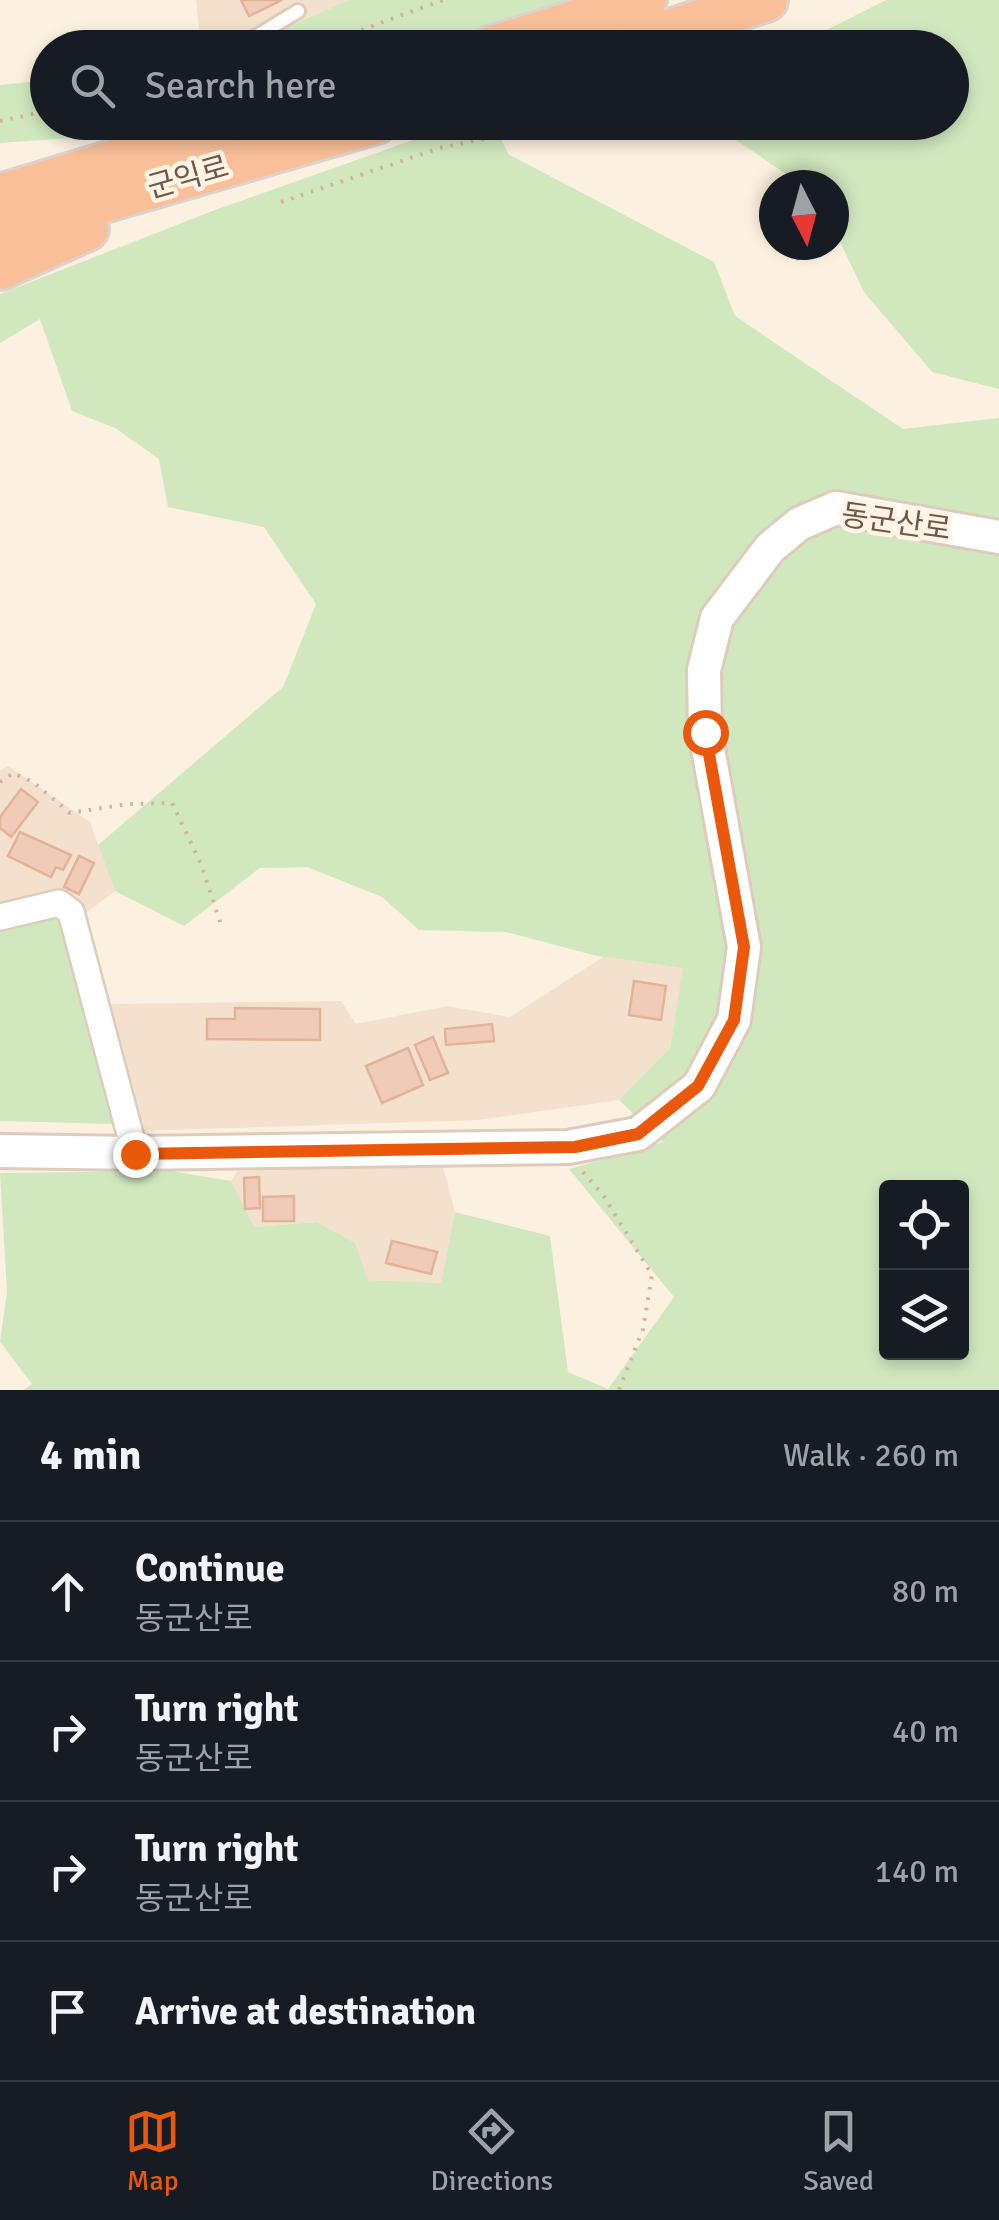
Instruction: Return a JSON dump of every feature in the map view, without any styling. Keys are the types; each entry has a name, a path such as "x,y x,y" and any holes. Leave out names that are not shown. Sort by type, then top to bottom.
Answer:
{"highway":[{"path":"548,30 645,0"},
{"path":"673,30 766,0"},
{"name":"군익로","path":"0,196 185,140"},
{"name":"군익로","path":"0,231 315,140"},
{"path":"0,268 219,168"},
{"path":"0,183 70,175"}],"street":[{"name":"동군산로","path":"0,1151 135,1154 568,1147 638,1134 698,1086 734,1020 744,947 705,732 704,670 718,618 770,548 799,524 836,508 999,538"},
{"path":"0,917 59,903 71,912 135,1154"}],"lane":[{"path":"266,30 298,11"}],"path":[{"path":"361,30 443,0"},
{"path":"0,121 30,115"},
{"path":"281,202 440,148 481,140"},
{"path":"0,782 13,773 33,782 70,814 128,804 172,803 201,864 222,928"},
{"path":"568,1147 586,1177 604,1195 652,1275 643,1329 619,1390"}],"shaded area":[{"path":"196,0 349,0 280,30 199,30"},
{"path":"8,766 90,822 115,891 87,912 37,897 0,905 0,771"},
{"path":"603,957 684,968 670,1048 619,1100 478,1120 138,1131 106,1004 341,1001 356,1024 447,1006 510,1017"},
{"path":"442,1163 455,1212 441,1283 368,1280 354,1243 317,1222 254,1227 231,1181 237,1171"}],"green space":[{"path":"349,0 585,0 478,30 280,30"},
{"path":"886,0 999,0 999,389 932,372 864,292 849,260 849,170 780,170 736,140 969,140 969,30 827,30"},
{"path":"30,82 30,140 44,140 0,143 0,85"},
{"path":"413,140 502,140 508,154 714,262 735,316 903,429 999,418 999,1390 23,1390 32,1384 0,1342 7,1292 0,1173 171,1171 231,1181 254,1227 317,1222 355,1243 368,1280 441,1283 455,1212 550,1236 568,1372 608,1389 674,1297 569,1169 663,1142 619,1100 670,1048 683,968 597,956 506,932 419,930 382,897 307,867 260,868 184,926 115,891 98,845 283,687 316,604 264,527 168,507 159,459 115,428 72,411 40,319 0,343 0,294 215,210"},
{"path":"61,914 116,1124 0,1121 0,925"}],"building":[{"path":"241,0 282,0 249,16"},
{"path":"21,789 38,802 11,837 0,828 0,817"},
{"path":"20,832 71,855 63,870 56,867 51,877 8,856"},
{"path":"79,856 94,863 79,894 64,887"},
{"path":"634,981 666,986 661,1020 629,1015"},
{"path":"235,1008 320,1009 320,1040 207,1039 207,1019 235,1019"},
{"path":"492,1024 494,1041 446,1045 445,1029"},
{"path":"433,1037 448,1073 430,1080 415,1045"},
{"path":"408,1048 423,1085 382,1103 366,1066"},
{"path":"259,1177 260,1208 245,1209 244,1178"},
{"path":"294,1196 294,1221 263,1221 263,1197"},
{"path":"392,1241 437,1252 431,1274 386,1263"}],"route":[{"path":"135,1154 575,1147 638,1134 698,1086 734,1020 744,947 705,732"}]}
